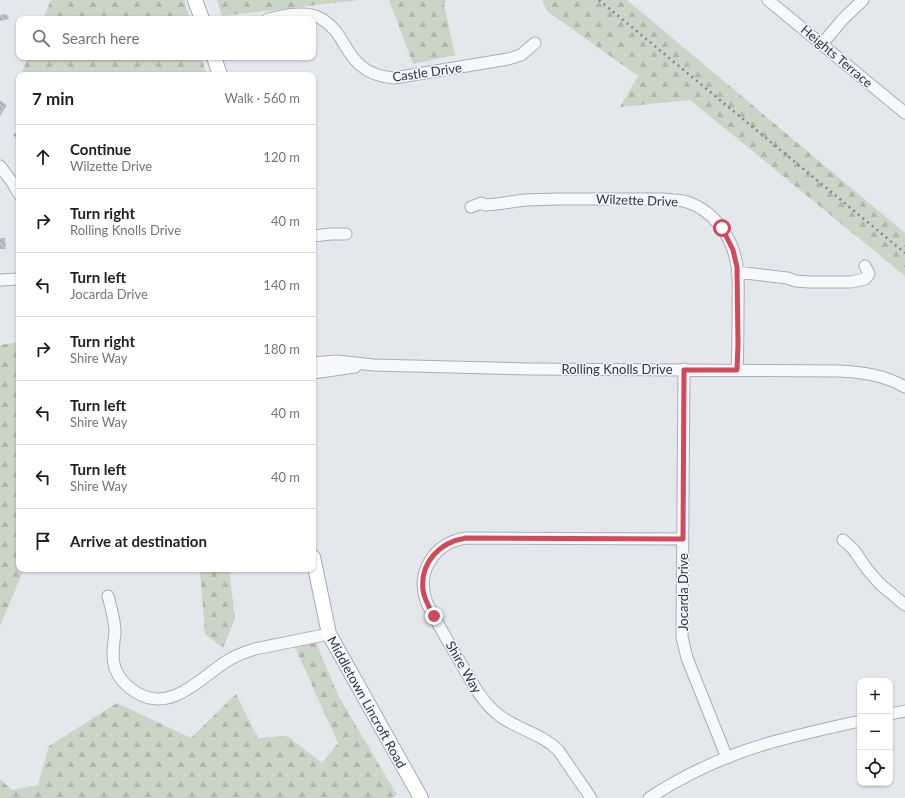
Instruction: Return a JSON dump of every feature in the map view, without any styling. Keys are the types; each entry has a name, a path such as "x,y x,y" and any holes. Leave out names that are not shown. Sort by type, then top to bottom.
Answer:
{"main road":[{"path":"195,0 201,16"},
{"path":"215,60 219,72"},
{"name":"Middletown Lincroft Road","path":"316,572 328,634 421,798"}],"street":[{"name":"Heights Terrace","path":"768,0 905,113"},
{"path":"822,44 843,19 863,0"},
{"name":"Castle Drive","path":"288,16 301,14 315,16"},
{"name":"Castle Drive","path":"316,16 327,22 337,31 359,64 371,72 385,77 394,78 508,60 521,54 535,43"},
{"path":"0,166 16,189"},
{"name":"Wilzette Drive","path":"471,207 481,203 485,205 525,200 663,199 679,200 706,211 722,228 733,250 736,260 738,344 737,370"},
{"path":"316,236 346,234"},
{"path":"737,272 787,278 796,281 852,282 865,279 869,274 865,266"},
{"path":"0,280 16,279"},
{"name":"Rolling Knolls Drive","path":"316,362 336,361 374,365 530,369 838,371 859,372 885,377 905,387"},
{"name":"Rolling Knolls Drive","path":"316,373 374,365"},
{"name":"Jocarda Drive","path":"684,370 682,637 692,673 727,758"},
{"name":"Shire Way","path":"591,798 558,750 552,744 500,716 492,710 480,696 427,604 423,590 426,567 431,558 443,546 458,539 466,538 683,539"},
{"path":"843,540 853,549 880,584 905,605"},
{"path":"108,596 112,609 115,631 113,656 115,668 120,678 131,689 141,695 151,698 173,697 180,694 226,662 247,652 328,634"},
{"path":"893,713 905,711"},
{"path":"649,798 706,767 727,758 780,740 857,722"}],"green space":[{"path":"51,0 184,0 189,16 44,16"},
{"path":"217,0 359,0 222,16"},
{"path":"389,0 446,0 444,4 455,55 413,64"},
{"path":"542,0 627,0 905,233 905,276 690,100 620,107 638,76 547,11"},
{"path":"27,60 202,60 206,72 22,72"},
{"path":"16,342 16,572 23,572 0,626 0,345"},
{"path":"200,572 229,572 235,618 223,648 205,634"},
{"path":"314,638 339,697 397,795 391,798 0,798 0,779 12,790 38,785 49,746 117,703 191,738 236,694 258,738 287,736 322,763 338,743 293,643"}],"building":[{"path":"7,14 9,19 0,21 0,15"},
{"path":"0,100 7,105 0,116"},
{"path":"0,238 5,238 6,249 0,249"}],"railway":[{"path":"599,0 905,253"}],"route":[{"path":"434,616 425,599 423,590 424,573 431,558 437,551 443,546 458,539 683,539 684,370 737,370 737,267 733,250 722,228"}]}
